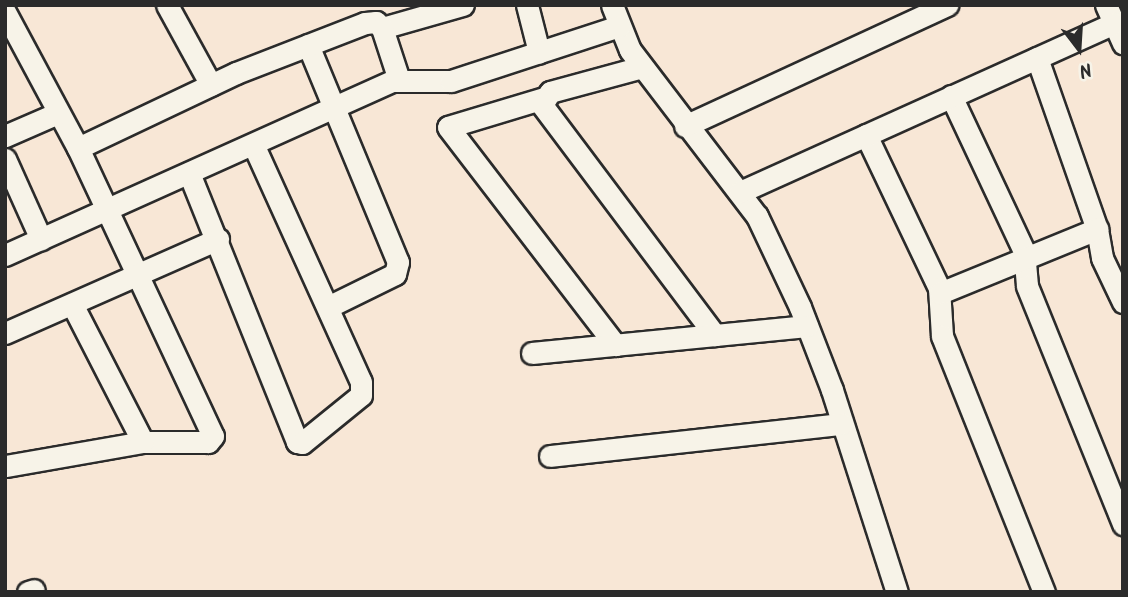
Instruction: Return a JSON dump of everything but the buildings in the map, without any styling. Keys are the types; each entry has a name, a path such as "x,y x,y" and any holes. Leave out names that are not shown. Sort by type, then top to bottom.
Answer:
{"street":[{"path":"167,5 211,85"},
{"path":"382,28 463,5"},
{"path":"527,5 539,52"},
{"path":"612,5 619,26 642,67 757,216 807,326 897,592"},
{"path":"685,126 947,5"},
{"path":"5,12 78,148 213,436 208,443 143,443 5,466"},
{"path":"740,192 1037,58 1110,14 1123,43"},
{"path":"78,148 211,85 365,23 376,22 382,28 399,80"},
{"path":"5,255 399,80 451,81 619,26"},
{"path":"308,45 336,107 398,268 396,274 330,306"},
{"path":"1037,58 1097,229 1102,258 1123,302"},
{"path":"615,345 448,127 544,98 550,92 642,67"},
{"path":"951,96 1026,259 1027,286 1123,524"},
{"path":"544,98 545,113 715,335"},
{"path":"5,136 58,113"},
{"path":"866,135 940,293 942,336 1044,592"},
{"path":"189,173 218,239 297,442 302,443 362,389 330,306 253,144"},
{"path":"5,159 41,239"},
{"path":"940,293 1097,229"},
{"path":"6,330 218,239"},
{"path":"72,303 143,443"},
{"path":"532,353 807,326"},
{"path":"551,456 842,424"}]}
